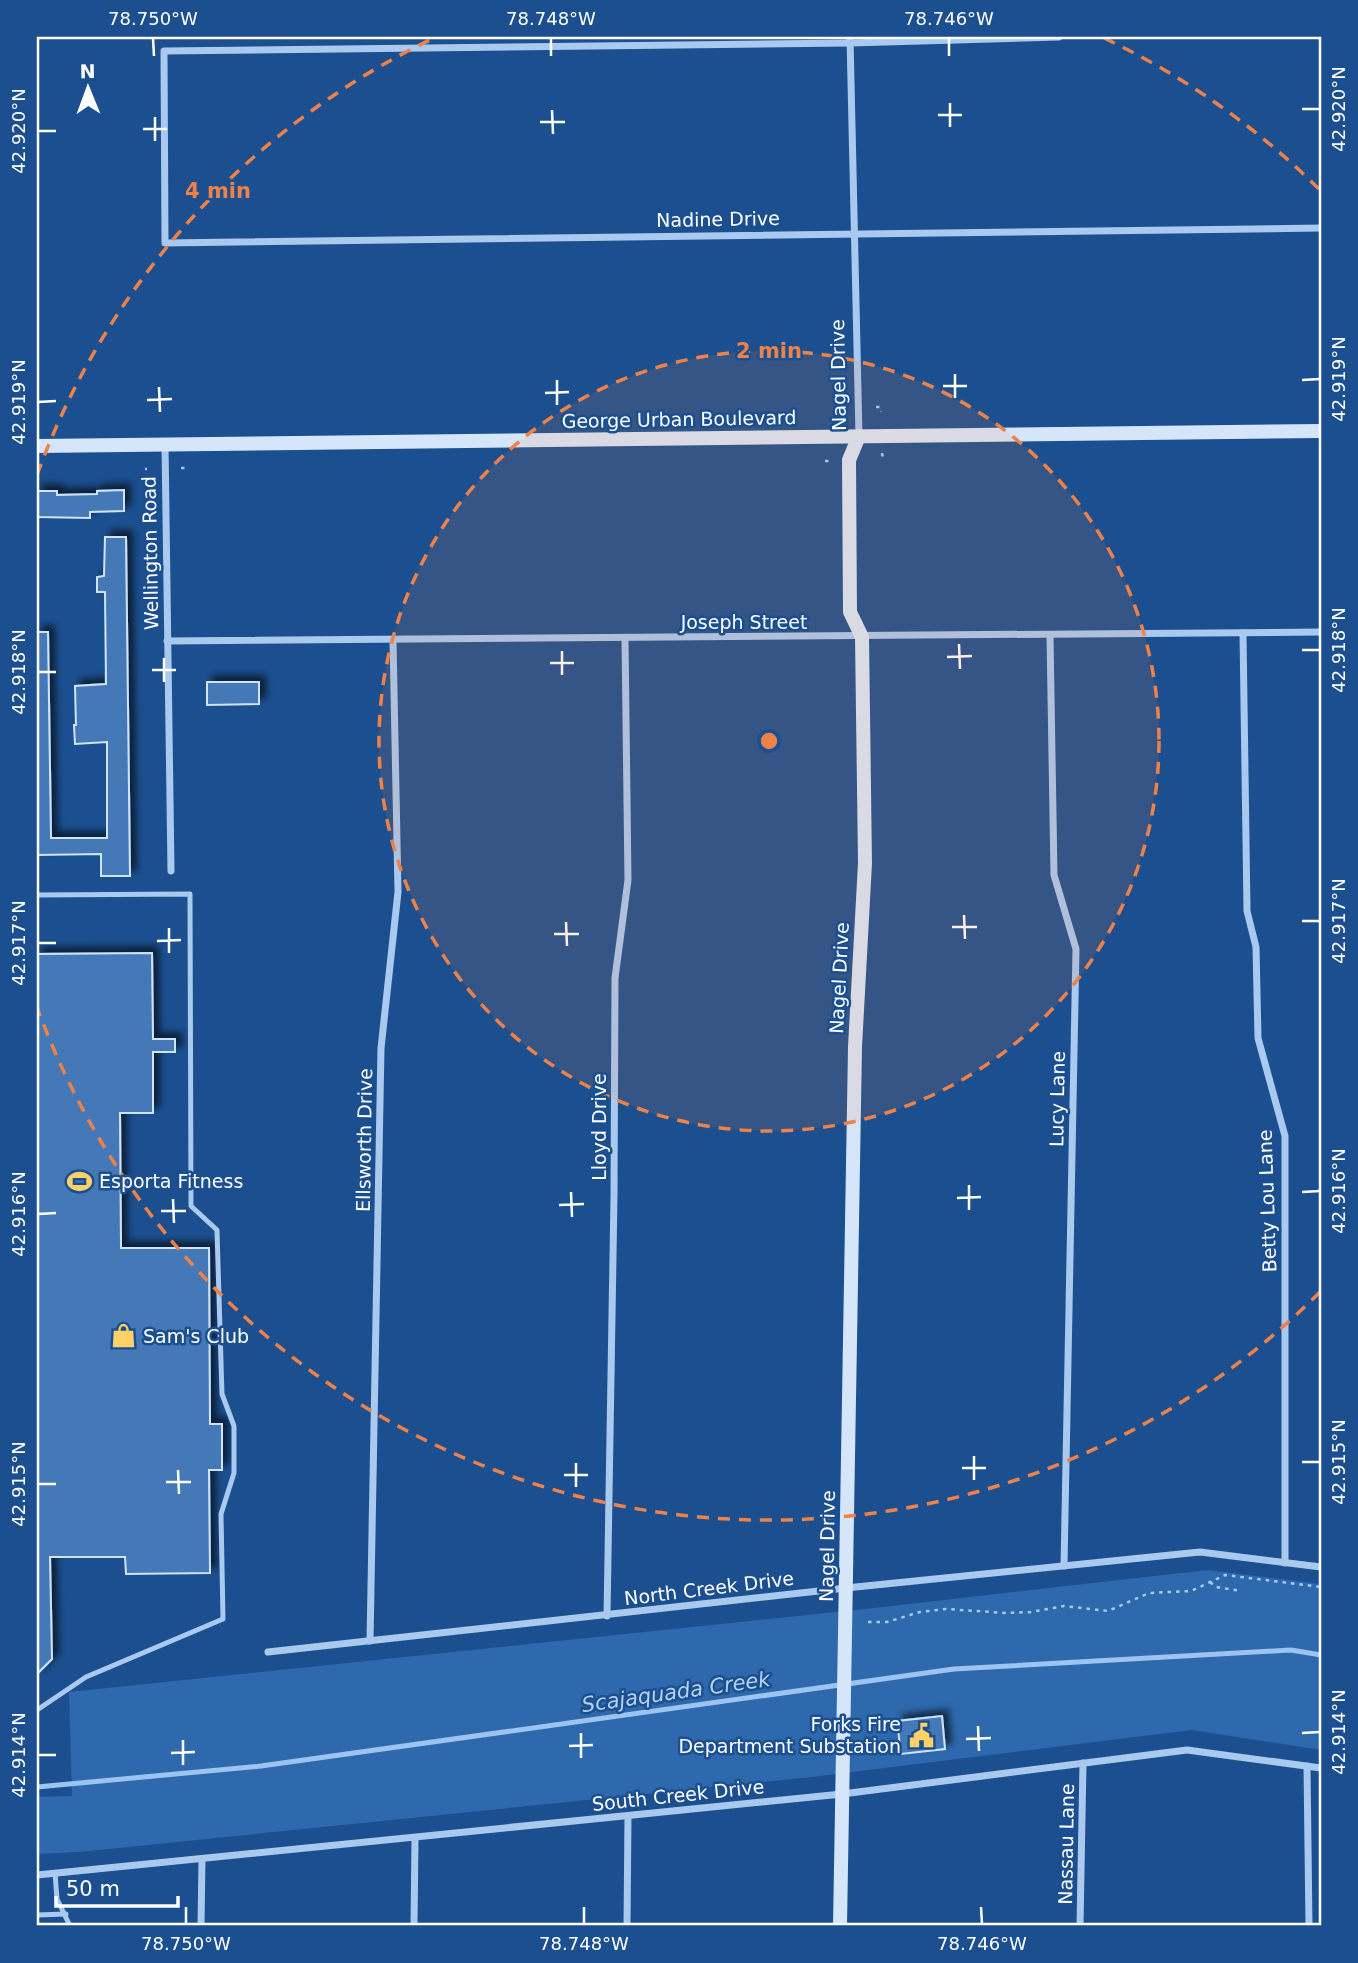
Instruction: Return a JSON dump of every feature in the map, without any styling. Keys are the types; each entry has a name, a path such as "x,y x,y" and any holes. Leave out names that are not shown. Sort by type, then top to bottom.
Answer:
{"street":[{"path":"850,40 1059,37"},
{"name":"Nadine Drive","path":"850,40 164,51 164,243 1321,228"},
{"name":"Nagel Drive","path":"840,1926 855,1047 865,863 862,637 850,612 849,460 859,436 850,40"},
{"name":"George Urban Boulevard","path":"37,446 1321,431"},
{"name":"Wellington Road","path":"165,444 170,871"},
{"name":"Joseph Street","path":"167,641 1321,632"},
{"name":"Betty Lou Lane","path":"1243,633 1248,911 1256,947 1258,1038 1285,1136 1285,1563"},
{"name":"Lucy Lane","path":"1050,635 1054,876 1076,949 1064,1566"},
{"name":"Lloyd Drive","path":"607,1616 615,978 628,880 625,638"},
{"name":"Ellsworth Drive","path":"370,1641 381,1048 398,892 393,640"},
{"name":"North Creek Drive","path":"268,1652 1200,1552 1321,1567"},
{"name":"South Creek Drive","path":"37,1875 842,1794 1187,1750 1321,1768"},
{"name":"Nassau Lane","path":"1080,1926 1083,1763"},
{"path":"1307,1766 1309,1926"},
{"path":"627,1926 628,1816"},
{"path":"414,1926 415,1838"},
{"path":"201,1926 202,1859"}],"lane":[{"path":"37,895 190,894 191,1206 217,1230 222,1394 233,1426 234,1473 220,1514 223,1619 86,1677 37,1710"},
{"path":"55,1873 57,1899 70,1926"},
{"path":"37,1915 66,1914"}],"path":[{"path":"877,407 880,407 881,412"},
{"path":"883,453 883,459"},
{"path":"868,1622 887,1622 920,1612 946,1609 1006,1614 1064,1606 1108,1611 1157,1591 1191,1591 1225,1575 1321,1587"},
{"path":"1210,1582 1216,1587 1241,1591"}],"shaded area":[{"path":"1207,1570 1321,1584 1321,1750 1192,1730 812,1777 79,1852 37,1854 37,1797 72,1796 69,1692 874,1608"}],"building":[{"path":"124,490 124,511 90,512 90,518 37,517 37,491 57,491 57,495"},
{"path":"105,537 126,537 130,876 101,876 101,854 37,855 37,632 48,632 51,838 107,838 107,742 75,744 74,725 75,686 106,684 105,592 97,592 97,577 104,576"},
{"path":"207,682 259,682 259,704 207,705"},
{"name":"Sam's Club","path":"152,953 153,1039 175,1039 175,1052 153,1052 153,1113 120,1113 121,1248 209,1248 210,1424 222,1424 222,1470 209,1470 210,1573 126,1574 125,1557 50,1557 52,1659 37,1674 37,954"},
{"name":"Forks Fire Department Substation","path":"942,1716 945,1749 901,1754 897,1721"}],"waterway":[{"name":"Scajaquada Creek","path":"37,1787 261,1766 954,1669 1291,1650 1321,1655"}],"place":[{"name":"Esporta Fitness","path":"79,1181"},
{"name":"Sam's Club","path":"123,1336"},
{"name":"Forks Fire Department Substation","path":"921,1735"}]}
